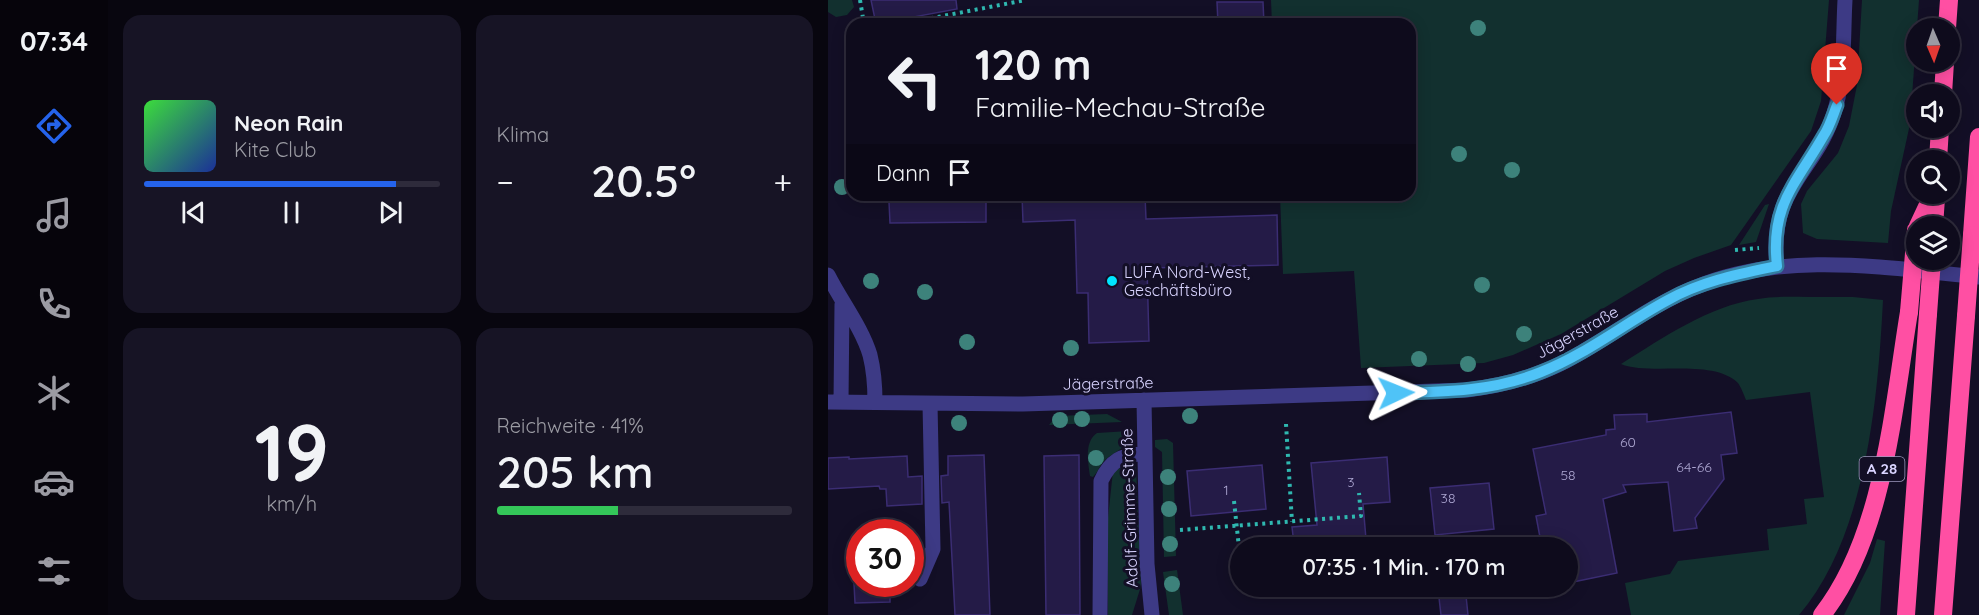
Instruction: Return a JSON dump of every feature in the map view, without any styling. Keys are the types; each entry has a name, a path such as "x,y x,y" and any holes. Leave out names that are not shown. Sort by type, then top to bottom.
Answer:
{"highway":[{"path":"1948,18 1949,0"},
{"path":"1943,615 1979,137"},
{"name":"A 28","path":"1822,615 1834,600 1855,561 1877,500 1909,312 1913,270"},
{"path":"1906,615 1931,270"}],"street":[{"path":"1777,266 1775,247 1780,208 1793,182 1826,134 1837,105 1845,0"},
{"name":"Jägerstraße","path":"834,402 930,404 1144,400 1413,393 1492,387 1565,362 1669,299 1696,286 1729,275 1777,266 1841,265 1979,277"},
{"path":"828,275 842,304 862,334 874,374 875,402"},
{"path":"834,402 842,304"},
{"name":"Adolf-Grimme-Straße","path":"1144,400 1147,564 1152,615"},
{"path":"924,570 933,549 930,404"},
{"path":"1100,615 1101,481 1107,467 1131,454 1144,454"}],"path":[{"path":"860,0 863,18"},
{"path":"932,18 1026,0"},
{"path":"1735,250 1775,247"},
{"path":"1286,424 1292,522"},
{"path":"1180,530 1361,516 1359,493"},
{"path":"1234,501 1238,537"}],"green space":[{"path":"828,0 852,0 854,7 847,15 836,17 828,12"},
{"path":"1271,0 1829,0 1821,101 1811,131 1731,245 1665,271 1561,334 1513,355 1484,363 1361,368 1354,271 1283,274 1280,201 1416,201 1416,18 1272,18"},
{"path":"1862,0 1919,0 1918,18 1906,18 1906,72 1914,72 1913,84 1906,84 1907,138 1891,211 1888,243 1817,239 1803,233 1801,204 1807,191 1838,153 1849,126 1857,85"},
{"path":"1769,204 1756,242 1739,245 1765,205"},
{"path":"1853,297 1883,300 1877,380 1872,423 1854,507 1840,547 1822,583 1799,615 1631,615 1625,583 1670,574 1678,561 1769,550 1767,529 1807,524 1804,499 1824,497 1810,392 1746,400 1738,383 1727,375 1697,369 1648,369 1621,364 1686,324 1721,308 1764,298"},
{"path":"1107,414 1122,422 1049,425 1056,416"},
{"path":"1129,431 1131,437 1125,445 1105,460 1093,477 1090,476 1088,453 1093,437 1097,433"},
{"path":"1167,439 1173,443 1176,556 1164,557 1162,452 1155,447 1155,440"},
{"path":"1133,463 1136,466 1141,586 1132,615 1108,615 1107,527 1113,471"},
{"path":"1877,539 1885,541 1880,615 1844,615 1870,563"},
{"path":"1177,570 1183,615 1169,615 1163,572"}],"building":[{"path":"871,0 956,0 957,9 908,18 875,18"},
{"path":"1217,2 1263,2 1264,18 1218,18"},
{"path":"986,201 986,222 890,223 889,202"},
{"name":"LUFA Nord-West, Geschäftsbüro","path":"1022,201 1145,201 1146,219 1277,215 1278,265 1147,268 1149,341 1089,343 1088,293 1077,293 1075,220 1023,222"},
{"path":"1731,412 1737,453 1721,455 1724,479 1695,518 1697,528 1674,531 1668,482 1623,485 1626,492 1603,499 1617,573 1578,581 1578,537 1540,537 1536,516 1546,514 1533,449 1606,435 1606,430 1615,429 1614,415 1647,414 1647,422"},
{"path":"984,455 990,615 955,615 949,502 942,503 941,476 948,475 948,456"},
{"path":"1079,455 1080,615 1046,615 1044,456"},
{"path":"907,456 908,477 922,476 922,504 887,506 886,489 880,489 879,486 828,489 828,458"},
{"path":"1387,457 1390,502 1363,504 1366,537 1293,537 1292,527 1317,525 1311,463"},
{"path":"1262,465 1266,509 1191,516 1187,471"},
{"path":"1489,483 1494,529 1435,535 1430,488"},
{"path":"855,597 890,597 890,602 855,603"},
{"path":"1439,597 1466,597 1468,615 1441,615"}],"place":[{"name":"LUFA Nord-West, Geschäftsbüro","path":"1112,281"}],"route":[{"path":"1396,393 1467,390 1516,381 1565,362 1669,299 1696,286 1729,275 1777,266 1774,241 1780,208 1793,182 1826,134 1837,105"}]}
